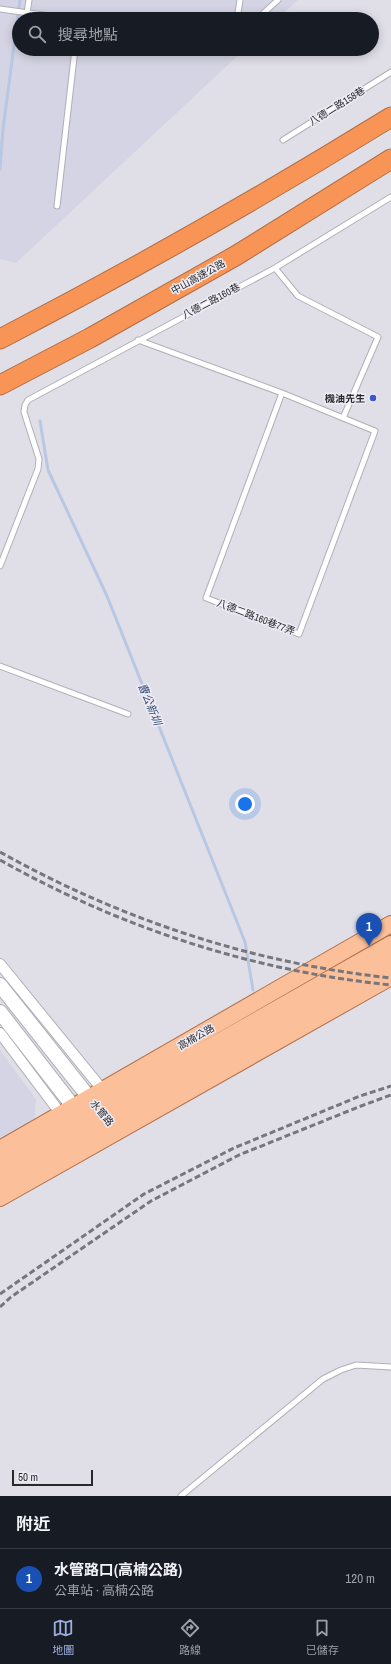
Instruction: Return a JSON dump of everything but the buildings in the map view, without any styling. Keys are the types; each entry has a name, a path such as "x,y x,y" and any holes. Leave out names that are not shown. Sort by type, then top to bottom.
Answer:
{"highway":[{"path":"0,339 72,302 218,220 391,117"},
{"name":"中山高速公路","path":"0,385 90,338 237,255 391,159"}],"main road":[{"name":"高楠公路","path":"0,1166 80,1125 107,1109 391,924"},
{"name":"高楠公路","path":"0,1182 80,1125 391,944"},
{"name":"高楠公路","path":"107,1109 391,960"},
{"name":"高楠公路","path":"107,1109 391,977"},
{"name":"高楠公路","path":"0,1149 80,1125"},
{"name":"高楠公路","path":"0,1198 80,1125"}],"street":[{"name":"水管路","path":"0,964 107,1109"},
{"name":"水管路","path":"0,985 107,1109"},
{"name":"水管路","path":"0,1012 80,1125"},
{"path":"0,1034 80,1125"}],"lane":[{"path":"25,12 29,0"},
{"path":"238,12 240,0"},
{"path":"265,12 278,0"},
{"path":"0,9 19,12"},
{"path":"56,206 74,56"},
{"name":"八德二路158巷","path":"283,140 391,72"},
{"name":"八德二路160巷","path":"0,566 38,469 39,458 24,412 25,404 28,400 275,268 391,197"},
{"path":"275,268 298,296 378,337 343,418"},
{"name":"八德二路160巷77弄","path":"138,340 282,393 375,431 299,634 206,598 282,393"},
{"path":"0,666 128,714"},
{"path":"181,1496 323,1380 341,1370 356,1365 391,1367"}],"shaded area":[{"path":"0,0 298,0 285,12 12,12 12,56 238,56 16,263 0,259"},
{"path":"0,1050 36,1099 34,1125 0,1143"}],"waterway":[{"name":"曹公新圳","path":"18,12 20,0"},
{"name":"曹公新圳","path":"0,169 3,129 13,56"},
{"name":"曹公新圳","path":"40,421 48,470 107,596 245,942 253,990"}],"railway":[{"path":"0,852 93,898 141,918 189,935 288,962 391,978"},
{"path":"0,860 93,906 141,926 189,943 289,969 391,985"},
{"path":"0,1294 144,1194 234,1148 360,1096 391,1086"},
{"path":"0,1307 11,1297 151,1201 239,1155 391,1095"}],"place":[{"name":"機油先生","path":"373,398"},
{"name":"水管路口(高楠公路)","path":"369,946"}]}
